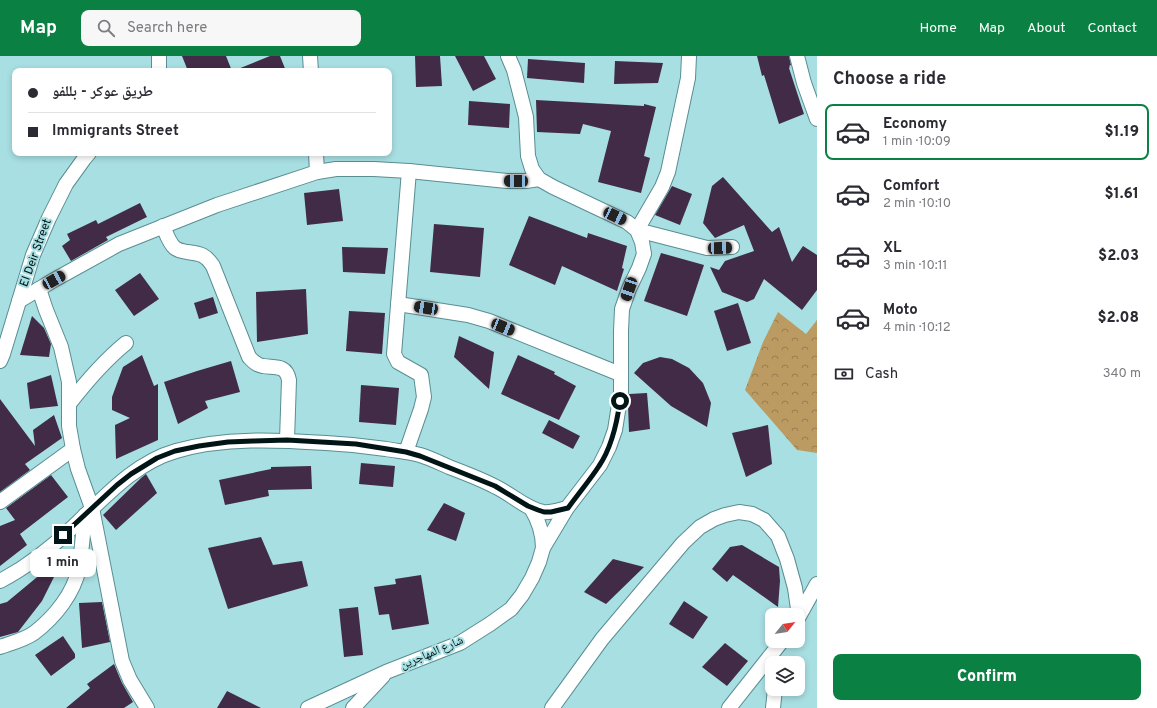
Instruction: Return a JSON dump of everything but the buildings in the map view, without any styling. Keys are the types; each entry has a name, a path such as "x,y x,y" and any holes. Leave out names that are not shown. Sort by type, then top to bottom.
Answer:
{"street":[{"path":"159,56 159,68"},
{"path":"310,56 311,68"},
{"path":"508,56 516,76 526,117 528,156 532,169 539,179 627,222 637,230 706,248 732,247"},
{"path":"637,230 662,187 668,172 688,78 689,56"},
{"path":"797,56 804,83 817,119"},
{"name":"El Deir Street","path":"0,362 33,254 66,184 87,156"},
{"path":"316,156 317,172"},
{"path":"19,301 119,244 217,205 317,172 336,169 374,169 507,180 526,181 539,179"},
{"path":"406,452 424,397 421,375 398,362 395,358 394,347 409,171"},
{"path":"163,226 174,248 181,251 204,255 209,259 249,357 254,362 262,366 284,369 286,372 289,380 287,440"},
{"name":"شارع المهاجرين","path":"543,548 568,508 600,465 615,430 621,392 620,374 622,309 644,254 642,242 637,230"},
{"path":"39,289 61,347 69,382 69,426 73,449 89,512 122,661 130,680 147,708"},
{"path":"398,304 468,315 489,321 620,374"},
{"path":"69,404 102,365 126,343"},
{"path":"0,581 31,563 66,533 117,485 131,474 157,458 175,451 228,442 287,440 356,444 406,452 420,456 495,486 532,508 544,512 551,512 568,508"},
{"path":"0,502 73,449"},
{"name":"شارع المهاجرين","path":"308,708 386,672 460,643 512,609 532,578 543,548 541,528 532,508"},
{"path":"0,647 34,633 56,613 70,593 79,569 89,512"},
{"path":"552,708 602,639 678,548 700,527 714,519 739,512 752,514 764,520 778,536 789,566 797,608"},
{"path":"804,608 817,584"},
{"path":"729,708 776,648"},
{"path":"353,708 386,672"},
{"path":"773,708 775,696"}],"green space":[{"path":"778,312 806,334 817,320 817,453 797,450 745,390 763,342"}],"route":[{"path":"63,535 117,485 131,474 157,458 175,451 228,442 287,440 356,444 406,452 462,472 495,486 528,506 538,510 551,512 568,508 600,465 609,447 615,430 620,401"}]}
